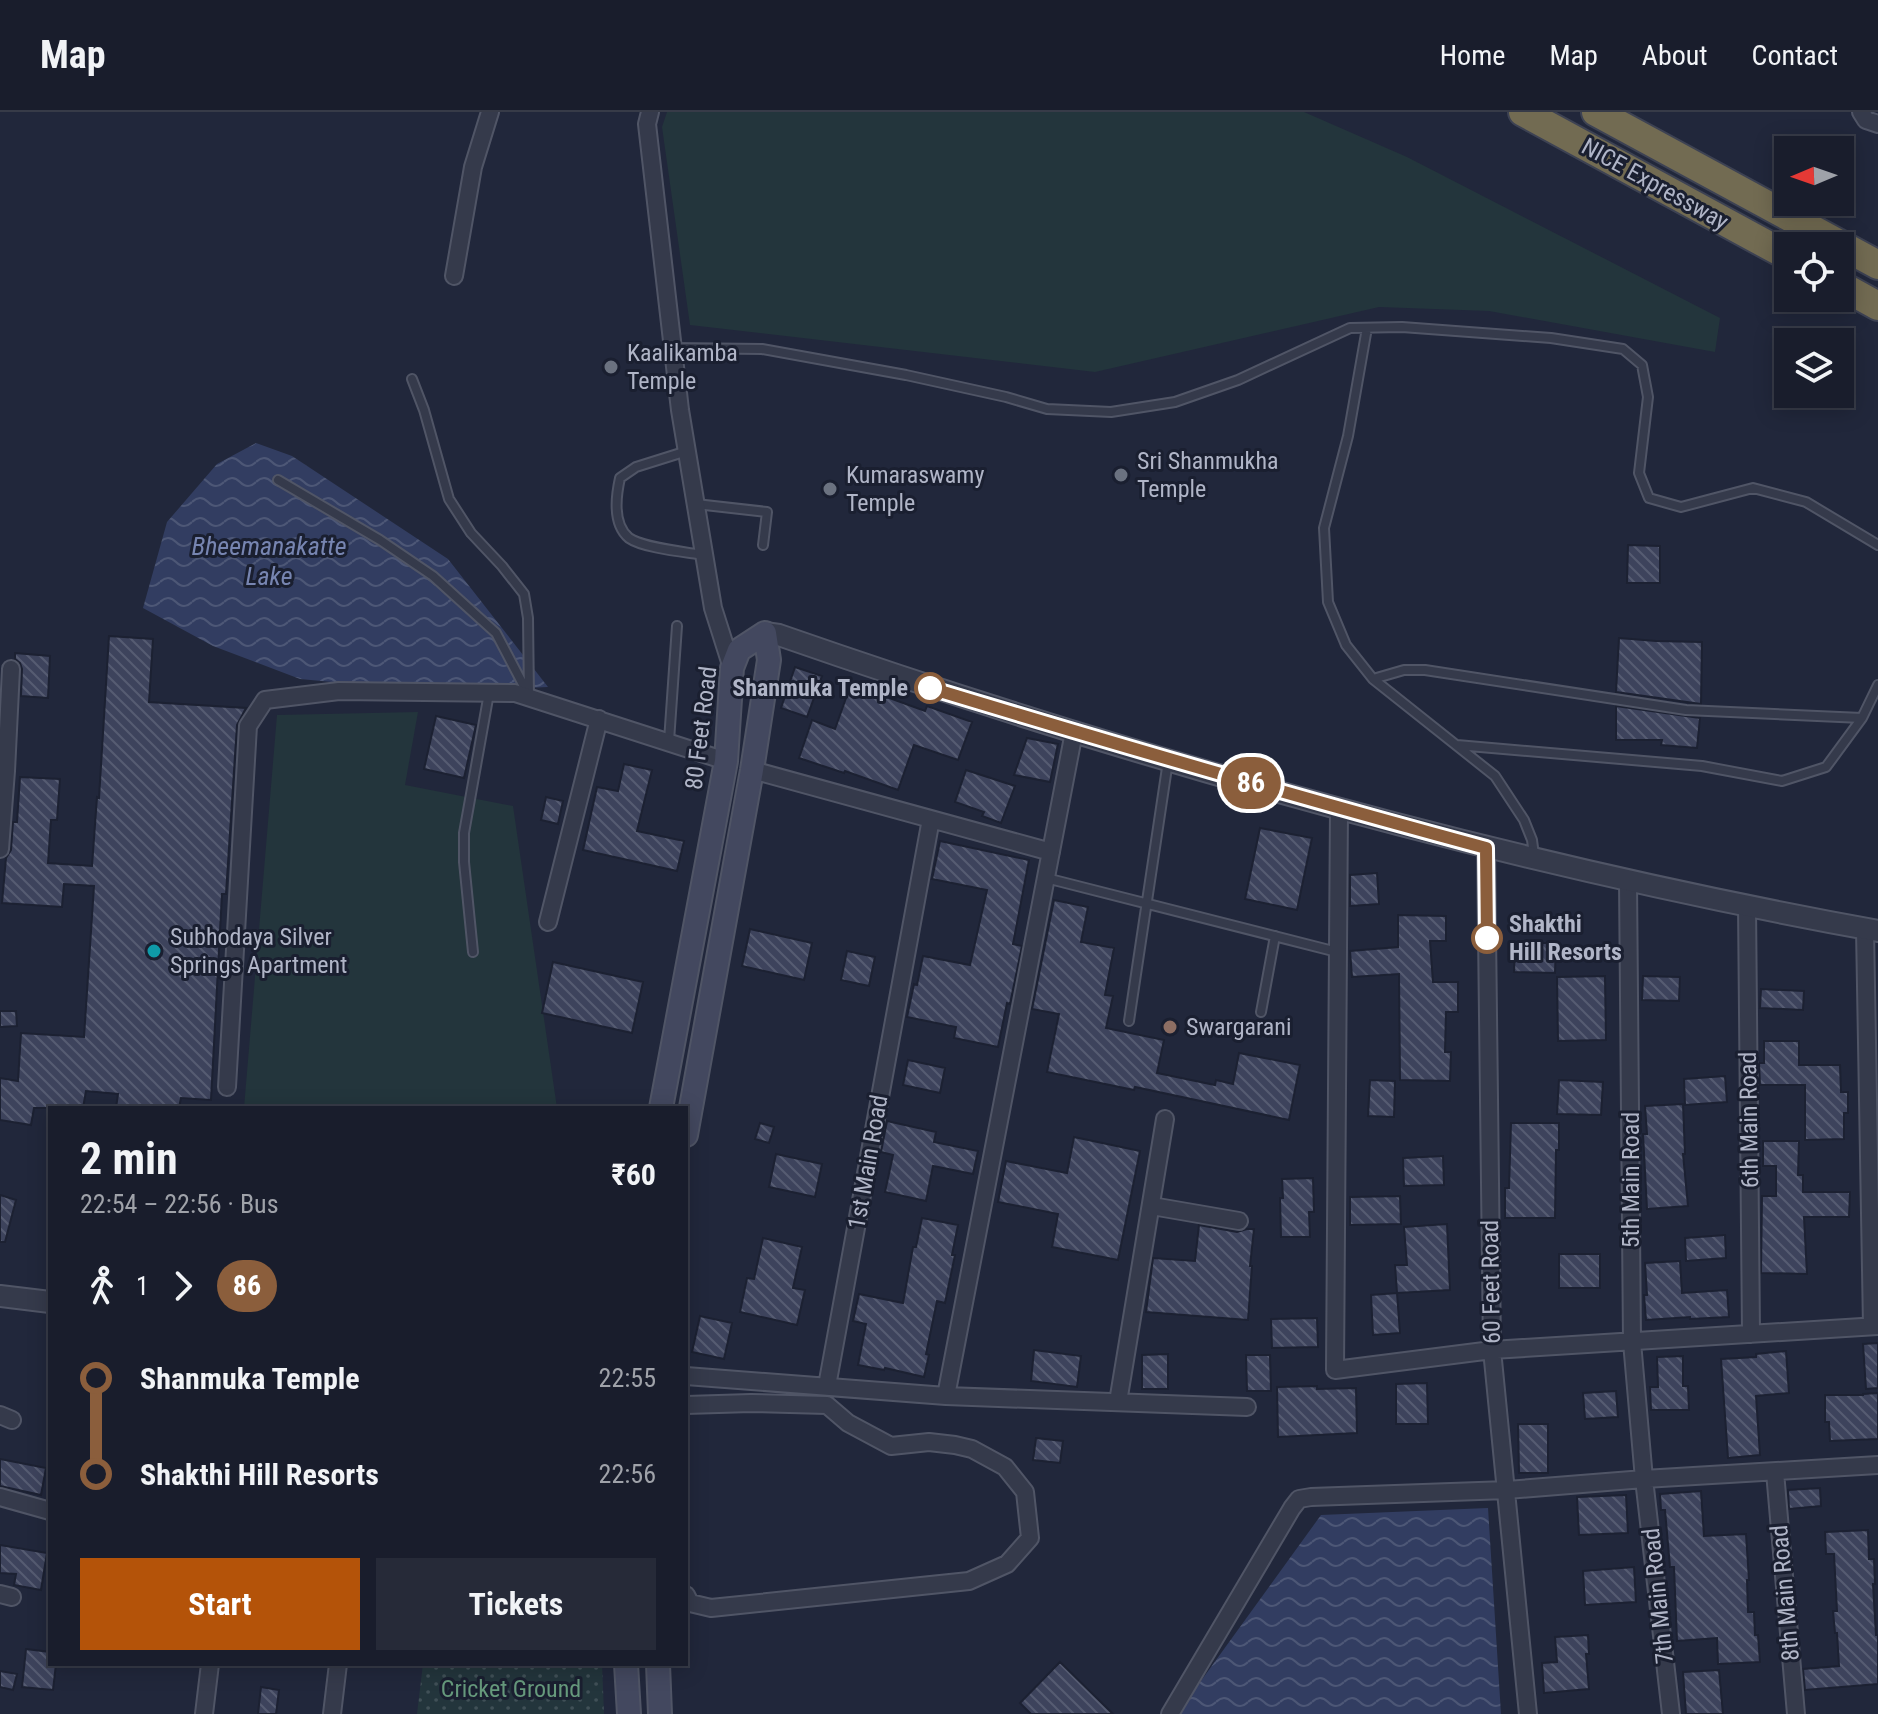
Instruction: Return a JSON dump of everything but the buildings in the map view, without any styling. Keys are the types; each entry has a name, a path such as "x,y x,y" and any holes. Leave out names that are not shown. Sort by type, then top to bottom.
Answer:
{"highway":[{"name":"NICE Expressway","path":"1523,112 1774,248"},
{"name":"NICE Expressway","path":"1596,112 1878,265"},
{"path":"1854,293 1878,306"}],"main road":[{"name":"80 Feet Road","path":"661,1106 726,761 732,668 739,650 765,633"},
{"path":"688,1124 752,770 769,660 765,633"},
{"path":"626,1666 629,1714"},
{"path":"658,1666 660,1714"}],"street":[{"path":"454,276 473,167 490,112"},
{"path":"650,112 647,124 687,451 713,608 732,668"},
{"path":"1861,112 1866,120 1878,124"},
{"path":"765,633 1074,732 1486,848 1628,881 1872,930 1875,1326 1492,1350 1335,1370 1339,808"},
{"path":"0,849 11,669"},
{"path":"227,1087 248,726 265,700 339,691 515,693 726,761"},
{"path":"548,922 599,719"},
{"path":"946,1396 1074,732"},
{"path":"752,770 1051,852"},
{"name":"1st Main Road","path":"827,1386 931,819"},
{"name":"60 Feet Road","path":"1486,848 1492,1350 1528,1714"},
{"name":"5th Main Road","path":"1628,881 1632,1342 1644,1479"},
{"name":"6th Main Road","path":"1747,905 1751,1334"},
{"path":"1118,1402 1165,1119"},
{"path":"1152,1206 1239,1221"},
{"path":"0,1296 48,1302"},
{"path":"688,1376 946,1396 1247,1407"},
{"path":"688,1405 827,1405 848,1423 891,1446 929,1442 972,1449 1005,1467 1025,1492 1030,1538 1007,1564 969,1581 711,1608 690,1603 688,1599"},
{"path":"1170,1714 1299,1499 1507,1490 1878,1465"},
{"name":"8th Main Road","path":"1775,1472 1796,1714"},
{"name":"7th Main Road","path":"1644,1479 1671,1714"},
{"path":"0,1497 48,1510"},
{"path":"204,1714 210,1666"},
{"path":"332,1714 338,1666"}],"lane":[{"path":"673,348 762,349 906,375 1047,409 1111,412 1175,402 1238,380 1350,328 1402,327 1551,338 1623,349 1642,365 1648,397 1639,473 1649,498 1681,507 1753,488 1806,502 1878,545"},
{"path":"1367,328 1348,436 1324,528 1328,602 1346,645 1373,679 1495,776 1524,820 1532,840 1535,860"},
{"path":"412,379 449,499 471,533 524,594 528,618 529,697"},
{"path":"687,451 636,467 620,478 616,495 619,523 628,537 647,545 704,555"},
{"path":"278,480 380,540 433,576 496,633 529,697"},
{"path":"696,504 767,512 763,545"},
{"path":"669,741 677,626"},
{"path":"1373,679 1404,670 1425,670 1686,710 1862,718"},
{"path":"1456,745 1702,766 1782,781 1826,767 1862,718 1878,685"},
{"path":"473,952 464,833 489,693"},
{"path":"1129,1021 1169,759"},
{"path":"1046,878 1338,952"},
{"path":"1261,1012 1275,936"}],"green space":[{"path":"667,112 1304,112 1407,157 1720,318 1715,352 1489,311 1379,307 1095,372 690,325 662,127"},
{"path":"418,712 405,785 513,806 557,1106 244,1106 277,715"},
{"name":"Cricket Ground","path":"423,1666 602,1666 604,1714 417,1714"}],"water":[{"name":"Bheemanakatte Lake","path":"256,443 292,456 448,559 548,687 440,692 300,679 213,646 143,608 167,522 217,464"},
{"path":"1488,1508 1501,1714 1177,1714 1321,1515"}],"bus line":[{"name":"86","path":"930,688 1254,784 1486,848 1487,938"}],"place":[{"name":"Kaalikamba Temple","path":"611,367"},
{"name":"Sri Shanmukha Temple","path":"1121,475"},
{"name":"Kumaraswamy Temple","path":"830,489"},
{"name":"Shanmuka Temple","path":"930,688"},
{"name":"Shakthi Hill Resorts","path":"1487,938"},
{"name":"Subhodaya Silver Springs Apartment","path":"154,951"},
{"name":"Swargarani","path":"1170,1027"}]}
